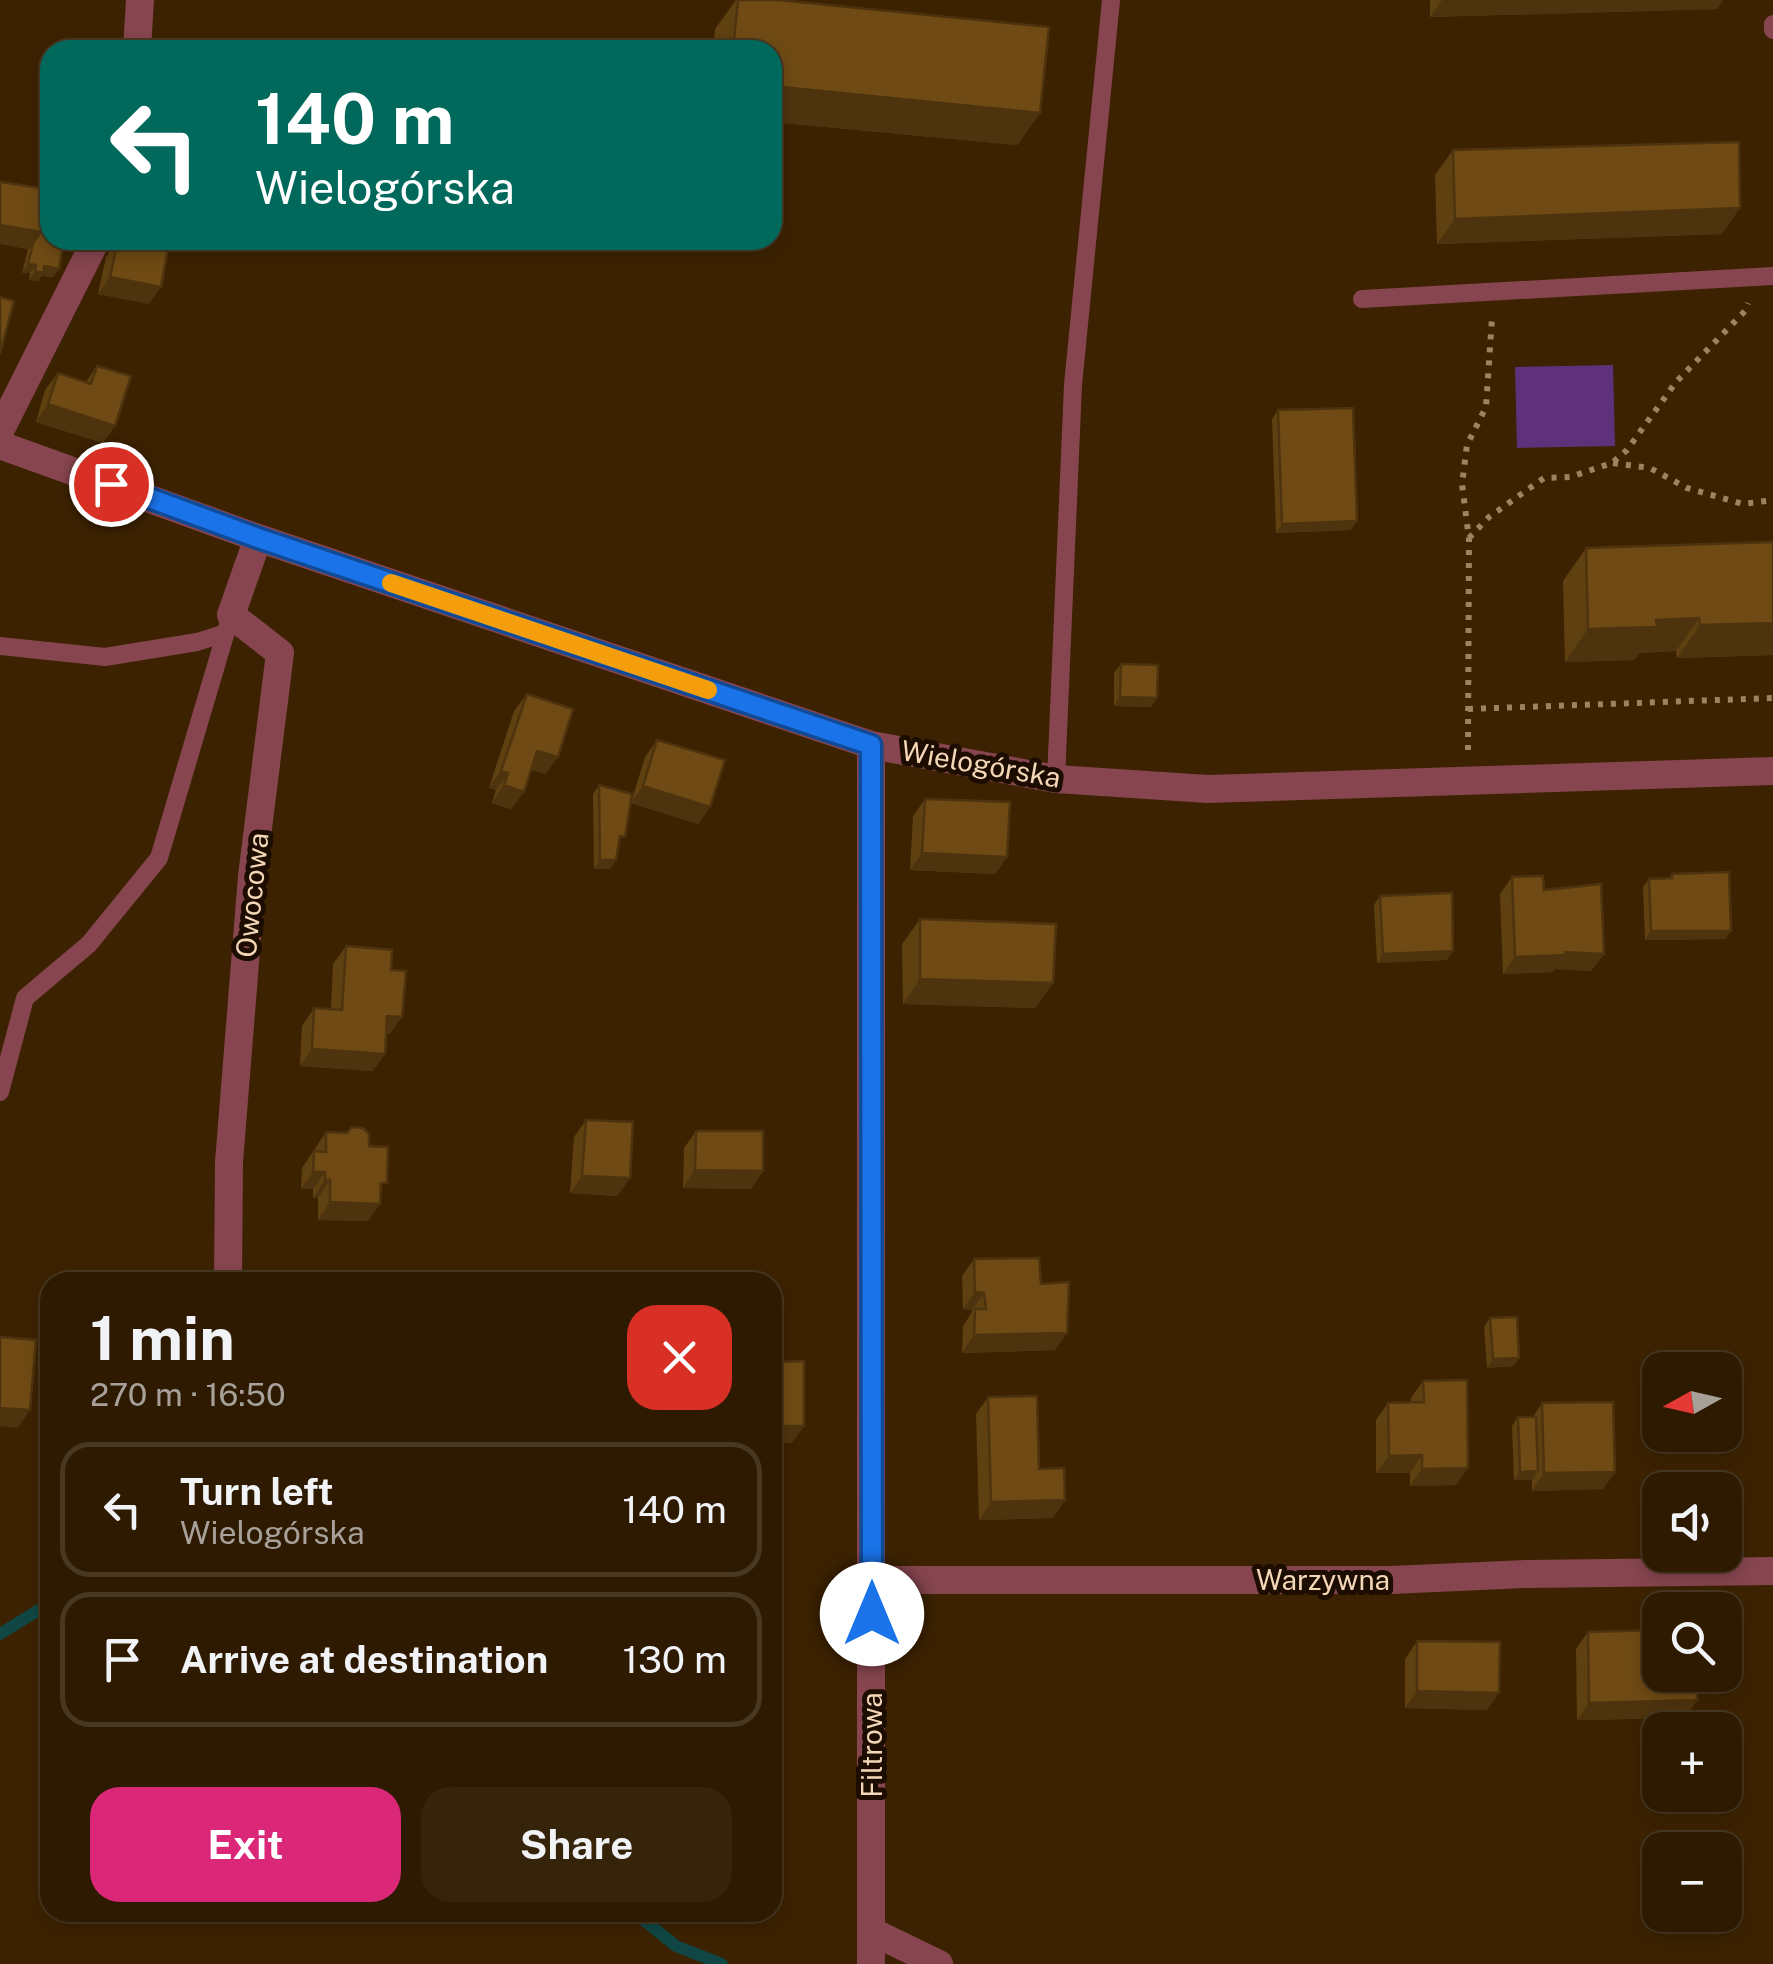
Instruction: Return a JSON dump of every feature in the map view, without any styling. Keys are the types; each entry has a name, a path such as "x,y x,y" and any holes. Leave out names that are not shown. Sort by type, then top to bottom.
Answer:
{"street":[{"path":"138,40 140,0"},
{"path":"0,431 91,250"},
{"name":"Wielogórska","path":"0,444 258,538 871,745 1056,779 1208,790 1773,771"},
{"path":"228,624 258,538"},
{"name":"Owocowa","path":"228,624 280,653 252,876 230,1162 228,1272"},
{"name":"Filtrowa","path":"871,745 871,1947"},
{"name":"Warzywna","path":"872,1580 1391,1580 1773,1571"},
{"path":"871,1947 939,1964"}],"lane":[{"path":"1056,779 1073,385 1111,0"},
{"path":"1362,299 1766,277"},
{"path":"0,646 105,657 197,642 228,624"},
{"path":"0,1092 26,998 89,944 160,858 228,624"}],"path":[{"path":"1468,539 1489,517 1544,478 1570,477 1612,463 1627,450 1676,382 1744,312 1766,277"},
{"path":"1468,781 1468,539 1462,484 1467,445 1486,407 1494,292"},
{"path":"1612,463 1650,468 1687,488 1743,504 1773,500"},
{"path":"1468,709 1773,698"}],"shaded area":[{"path":"1613,365 1615,446 1517,448 1515,367"}],"building":[{"path":"738,0 778,0 1049,27 1040,113 782,87 782,40 734,40"},
{"path":"1739,142 1740,208 1455,219 1453,150"},
{"path":"0,182 40,188 40,232 0,225"},
{"path":"40,233 40,250 62,250 59,269 44,266 44,273 35,271 36,265 28,264 33,243"},
{"path":"116,250 168,250 161,287 110,277"},
{"path":"0,297 14,301 0,354"},
{"path":"97,366 131,376 115,426 48,404 58,373 91,384"},
{"path":"1353,408 1357,521 1282,524 1278,410"},
{"path":"1773,542 1773,623 1700,625 1699,618 1656,620 1657,627 1588,629 1586,548"},
{"path":"1121,664 1158,665 1157,698 1120,697"},
{"path":"527,694 573,709 558,757 537,751 524,792 504,785 508,773 501,771"},
{"path":"657,740 725,760 710,807 643,786"},
{"path":"599,785 632,794 625,837 620,836 616,860 600,860"},
{"path":"925,799 1010,802 1007,857 922,853"},
{"path":"1729,872 1731,931 1651,931 1649,879"},
{"path":"1543,876 1544,890 1601,884 1604,954 1565,952 1515,957 1512,877"},
{"path":"1452,893 1453,951 1383,954 1380,896"},
{"path":"920,919 1056,924 1053,983 920,979"},
{"path":"346,946 392,950 391,970 406,971 402,1017 387,1016 385,1054 312,1049 314,1008 342,1010"},
{"path":"586,1120 633,1122 630,1178 582,1176"},
{"path":"352,1127 363,1128 369,1134 369,1146 388,1147 387,1183 381,1183 380,1204 330,1202 330,1180 325,1180 325,1172 313,1172 314,1151 326,1152 326,1132 347,1133"},
{"path":"696,1131 763,1131 763,1171 695,1170"},
{"path":"1039,1258 1041,1284 1069,1282 1067,1333 974,1335 975,1309 986,1309 984,1293 975,1292 974,1259"},
{"path":"1517,1317 1519,1358 1493,1359 1490,1318"},
{"path":"0,1337 36,1340 30,1410 0,1408"},
{"path":"804,1361 804,1426 782,1426 782,1362"},
{"path":"1467,1380 1468,1468 1422,1469 1422,1455 1389,1456 1388,1403 1424,1402 1423,1381"},
{"path":"1037,1396 1039,1469 1064,1468 1065,1500 991,1502 988,1397"},
{"path":"1613,1402 1615,1472 1544,1473 1542,1403"},
{"path":"1518,1417 1536,1417 1538,1471 1520,1472"},
{"path":"1642,1630 1642,1692 1697,1692 1697,1700 1589,1703 1588,1632"},
{"path":"1417,1641 1500,1642 1499,1693 1417,1691"}],"waterway":[{"path":"0,1634 40,1609"},
{"path":"646,1922 676,1946 722,1964"}],"slow traffic":[{"path":"391,583 708,690"}],"route":[{"path":"111,484 258,538 871,745 872,1614"}]}
